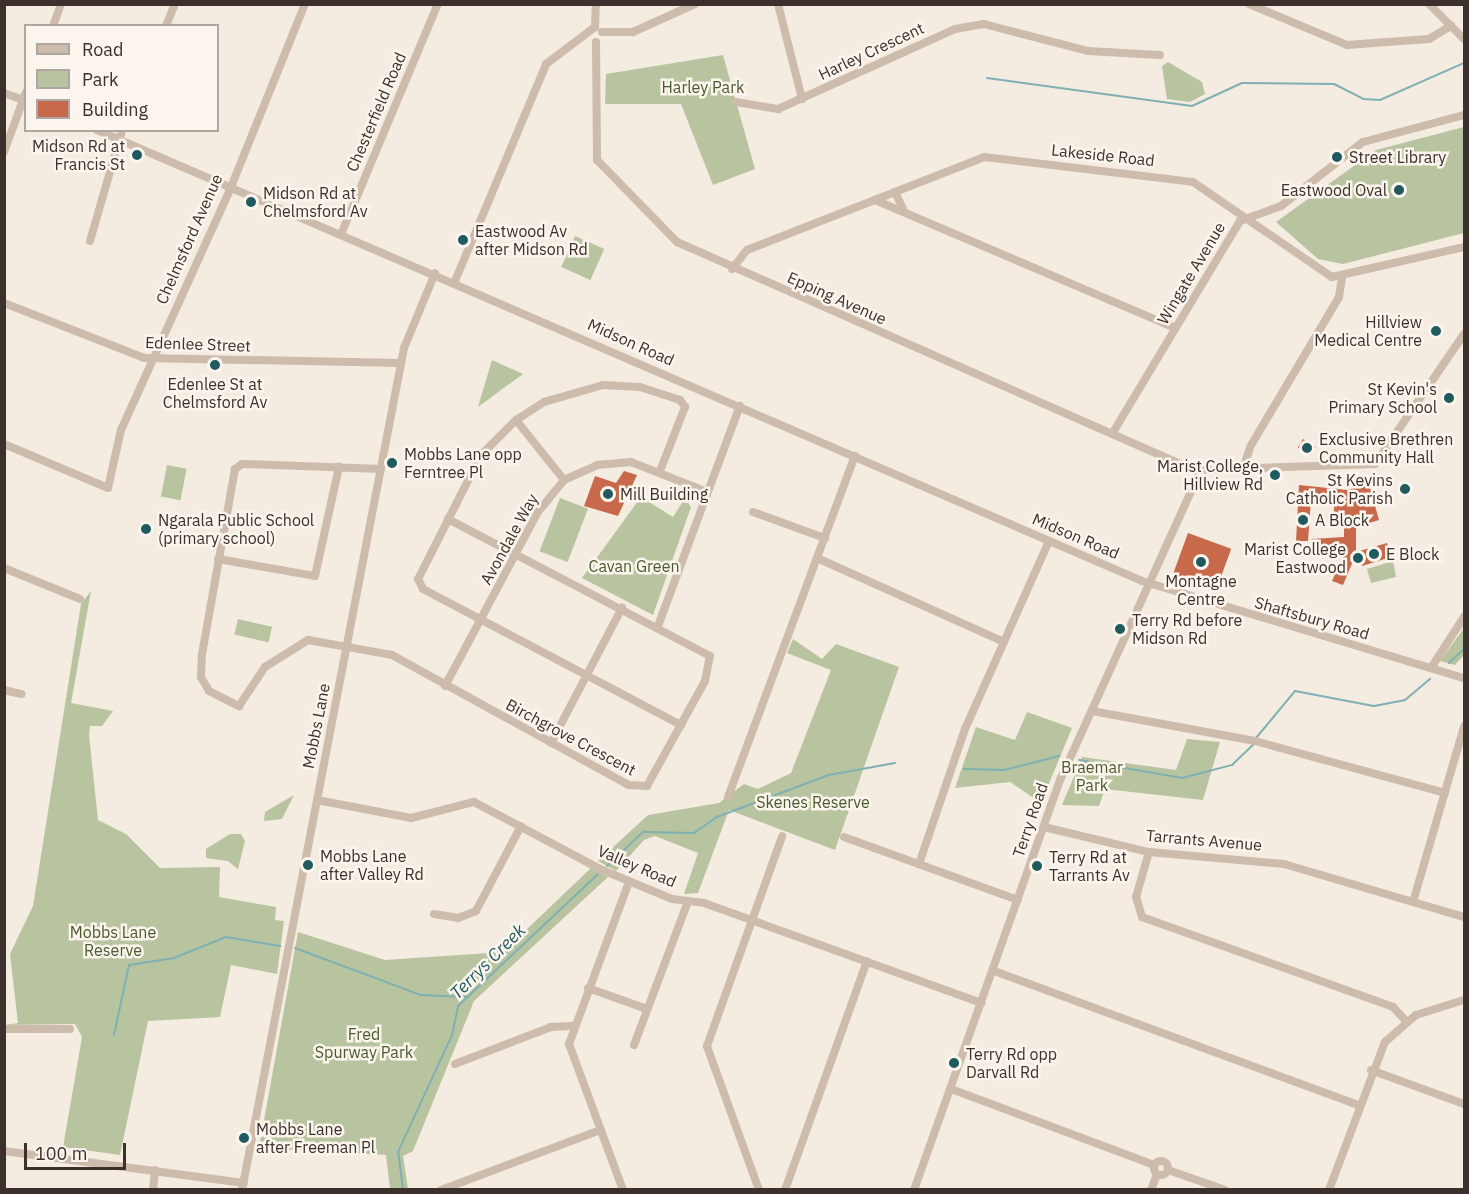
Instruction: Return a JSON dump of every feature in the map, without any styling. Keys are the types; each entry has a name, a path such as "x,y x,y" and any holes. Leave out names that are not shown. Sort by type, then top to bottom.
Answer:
{"street":[{"path":"54,24 61,4"},
{"path":"167,24 175,4"},
{"name":"Chelmsford Avenue","path":"4,444 108,488 121,430 231,186 305,4"},
{"name":"Chesterfield Road","path":"342,232 438,4"},
{"path":"587,34 596,42 599,30 596,4"},
{"path":"455,281 546,64 587,34 599,30 633,32 695,4"},
{"path":"778,4 802,99"},
{"path":"1249,4 1347,45 1422,40 1451,26"},
{"path":"1429,4 1464,39"},
{"name":"Harley Crescent","path":"736,102 768,112 802,99 948,32 973,26 993,24 1088,51 1160,55"},
{"name":"Epping Avenue","path":"596,42 597,160 678,242 732,269 1200,471"},
{"path":"4,93 24,98"},
{"path":"4,152 24,101"},
{"name":"Wingate Avenue","path":"1112,434 1240,221 1281,206 1363,142 1464,115"},
{"name":"Midson Road","path":"102,132 342,232 1151,584"},
{"path":"90,241 122,132"},
{"name":"Lakeside Road","path":"732,269 747,250 895,192 992,158 1184,179 1250,219 1324,273 1342,277"},
{"path":"895,192 904,211"},
{"path":"875,200 1175,328"},
{"path":"1243,470 1250,447 1339,297 1342,277 1464,247"},
{"name":"Mobbs Lane","path":"243,1186 401,363 435,273"},
{"name":"Edenlee Street","path":"4,303 152,359 401,363"},
{"path":"1200,471 1378,463 1464,334"},
{"path":"660,471 685,407 658,391 603,385 579,390 516,420 481,455 421,567 418,585 681,726"},
{"path":"658,626 740,406"},
{"path":"516,420 564,480 614,462 660,471 707,492"},
{"path":"728,797 855,456"},
{"path":"339,467 315,576 219,559 235,469 242,464 339,467 381,469"},
{"name":"Terry Road","path":"914,1190 1044,827 1092,711 1200,471"},
{"name":"Avondale Way","path":"444,686 517,552 564,480"},
{"path":"753,512 825,538"},
{"name":"Birchgrove Crescent","path":"219,559 201,677 220,700 239,706 265,667 297,644 308,640 346,649 392,655 444,686 638,789 652,781 712,662 706,651 517,552 448,519"},
{"path":"920,864 1002,641 1049,541"},
{"path":"817,558 1002,641"},
{"path":"4,568 80,599"},
{"name":"Shaftsbury Road","path":"1151,584 1464,678"},
{"path":"551,743 622,608"},
{"path":"1431,668 1464,617"},
{"path":"4,690 22,694"},
{"path":"1092,711 1255,741 1445,793"},
{"path":"1413,902 1464,726"},
{"name":"Valley Road","path":"317,800 411,818 474,802 629,882 752,921 982,1004"},
{"path":"434,914 458,918 476,911 521,826"},
{"name":"Tarrants Avenue","path":"1044,827 1149,852 1284,864 1464,917"},
{"path":"759,1190 706,1046 782,836"},
{"path":"844,837 1018,900"},
{"path":"1149,852 1136,897 1142,917 1393,1007 1406,1021"},
{"path":"623,1190 569,1044 573,1026 629,882"},
{"path":"634,1045 688,901"},
{"path":"785,1190 867,961"},
{"path":"994,971 1358,1105"},
{"path":"588,988 647,1010"},
{"path":"1329,1190 1358,1105 1385,1042 1406,1021 1464,1000"},
{"path":"455,1064 551,1027 573,1026"},
{"path":"4,1029 70,1029"},
{"path":"1371,1071 1464,1104"},
{"path":"951,1089 1156,1170"},
{"path":"441,1190 601,1130"},
{"path":"4,1151 155,1170 243,1186"},
{"path":"1151,1190 1156,1170 1163,1161 1168,1170 1225,1190"},
{"path":"153,1190 155,1170"}],"green space":[{"name":"Harley Park","path":"723,55 755,169 713,185 681,104 605,104 606,74"},
{"path":"1168,62 1202,82 1205,94 1190,102 1167,99 1162,66"},
{"name":"Eastwood Oval","path":"1464,127 1464,233 1343,264 1318,259 1276,222 1376,150"},
{"path":"575,236 604,249 590,280 561,267"},
{"path":"492,360 523,374 478,407"},
{"path":"167,465 187,469 181,500 161,496"},
{"name":"Cavan Green","path":"641,497 673,517 685,498 691,507 653,615 582,578"},
{"path":"560,498 588,509 568,562 540,551"},
{"path":"1393,561 1396,577 1371,583 1367,569"},
{"name":"Mobbs Lane Reserve","path":"91,591 71,703 113,711 102,726 90,726 98,820 126,834 160,868 220,867 219,897 276,907 275,920 284,921 277,974 231,965 220,1017 148,1021 120,1155 63,1147 82,1037 75,1024 5,1025 18,1023 10,954 33,906 81,604"},
{"path":"238,619 272,627 269,642 234,635"},
{"path":"1464,628 1464,655 1455,665 1440,661"},
{"name":"Skenes Reserve","path":"793,639 822,659 836,644 899,667 835,850 729,810 698,893 684,894 698,853 655,836 644,840 616,871 598,861 648,815 719,803 744,784 758,789 791,773 831,670 787,653"},
{"path":"1027,712 1072,728 1041,803 1010,782 955,788 976,727 1015,740"},
{"name":"Braemar Park","path":"1187,739 1220,742 1203,800 1105,789 1099,806 1062,805 1082,757 1176,770"},
{"path":"294,795 282,819 264,821 265,812"},
{"path":"230,834 241,834 245,841 238,869 228,861 206,858 206,849"},
{"name":"Fred Spurway Park","path":"591,868 608,877 474,1001 413,1151 403,1156 408,1189 390,1189 386,1155 259,1148 298,932 385,960 488,953 525,931"}],"building":[{"name":"Exclusive Brethren Community Hall","path":"1303,439 1316,447 1310,455 1298,447"},
{"name":"Mill Building","path":"624,471 637,475 618,516 584,506 595,476 616,483"},
{"path":"1369,484 1379,520 1356,527 1356,552 1387,543 1391,557 1362,566 1356,554 1343,585 1332,581 1343,556 1311,555 1311,539 1344,537 1344,515 1334,516 1334,497 1311,499 1308,541 1296,541 1299,485 1347,490"},
{"name":"Montagne Centre","path":"1188,533 1231,549 1216,590 1173,574"}],"waterway":[{"path":"987,78 1192,106 1242,83 1334,84 1363,99 1380,100 1464,63"},
{"name":"Terrys Creek","path":"1449,663 1464,649"},
{"name":"Terrys Creek","path":"1256,738 1295,691 1374,706 1405,700 1430,679"},
{"name":"Terrys Creek","path":"1079,760 1182,778 1232,765 1254,744"},
{"name":"Terrys Creek","path":"964,769 1004,770 1059,756"},
{"name":"Terrys Creek","path":"607,866 643,832 694,833 717,817 829,775 895,763"},
{"name":"Terrys Creek","path":"403,1190 398,1152 452,1035 458,1006 598,874"},
{"path":"114,1035 129,965 174,958 226,937 280,946"},
{"path":"295,948 421,995 468,997"}],"place":[{"name":"Midson Rd at Francis St","path":"137,155"},
{"name":"Street Library","path":"1337,157"},
{"name":"Eastwood Oval","path":"1399,190"},
{"name":"Midson Rd at Chelmsford Av","path":"251,202"},
{"name":"Eastwood Av after Midson Rd","path":"463,240"},
{"name":"Hillview Medical Centre","path":"1436,331"},
{"name":"Edenlee St at Chelmsford Av","path":"215,365"},
{"name":"St Kevin's Primary School","path":"1449,398"},
{"name":"Exclusive Brethren Community Hall","path":"1307,448"},
{"name":"Mobbs Lane opp Ferntree Pl","path":"392,463"},
{"name":"Marist College, Hillview Rd","path":"1275,475"},
{"name":"St Kevins Catholic Parish","path":"1405,489"},
{"name":"Mill Building","path":"608,494"},
{"name":"A Block","path":"1303,520"},
{"name":"Ngarala Public School (primary school)","path":"146,529"},
{"name":"E Block","path":"1374,554"},
{"name":"Marist College Eastwood","path":"1358,558"},
{"name":"Montagne Centre","path":"1201,562"},
{"name":"Terry Rd before Midson Rd","path":"1120,629"},
{"name":"Mobbs Lane after Valley Rd","path":"308,865"},
{"name":"Terry Rd at Tarrants Av","path":"1037,866"},
{"name":"Terry Rd opp Darvall Rd","path":"954,1063"},
{"name":"Mobbs Lane after Freeman Pl","path":"244,1138"}]}
